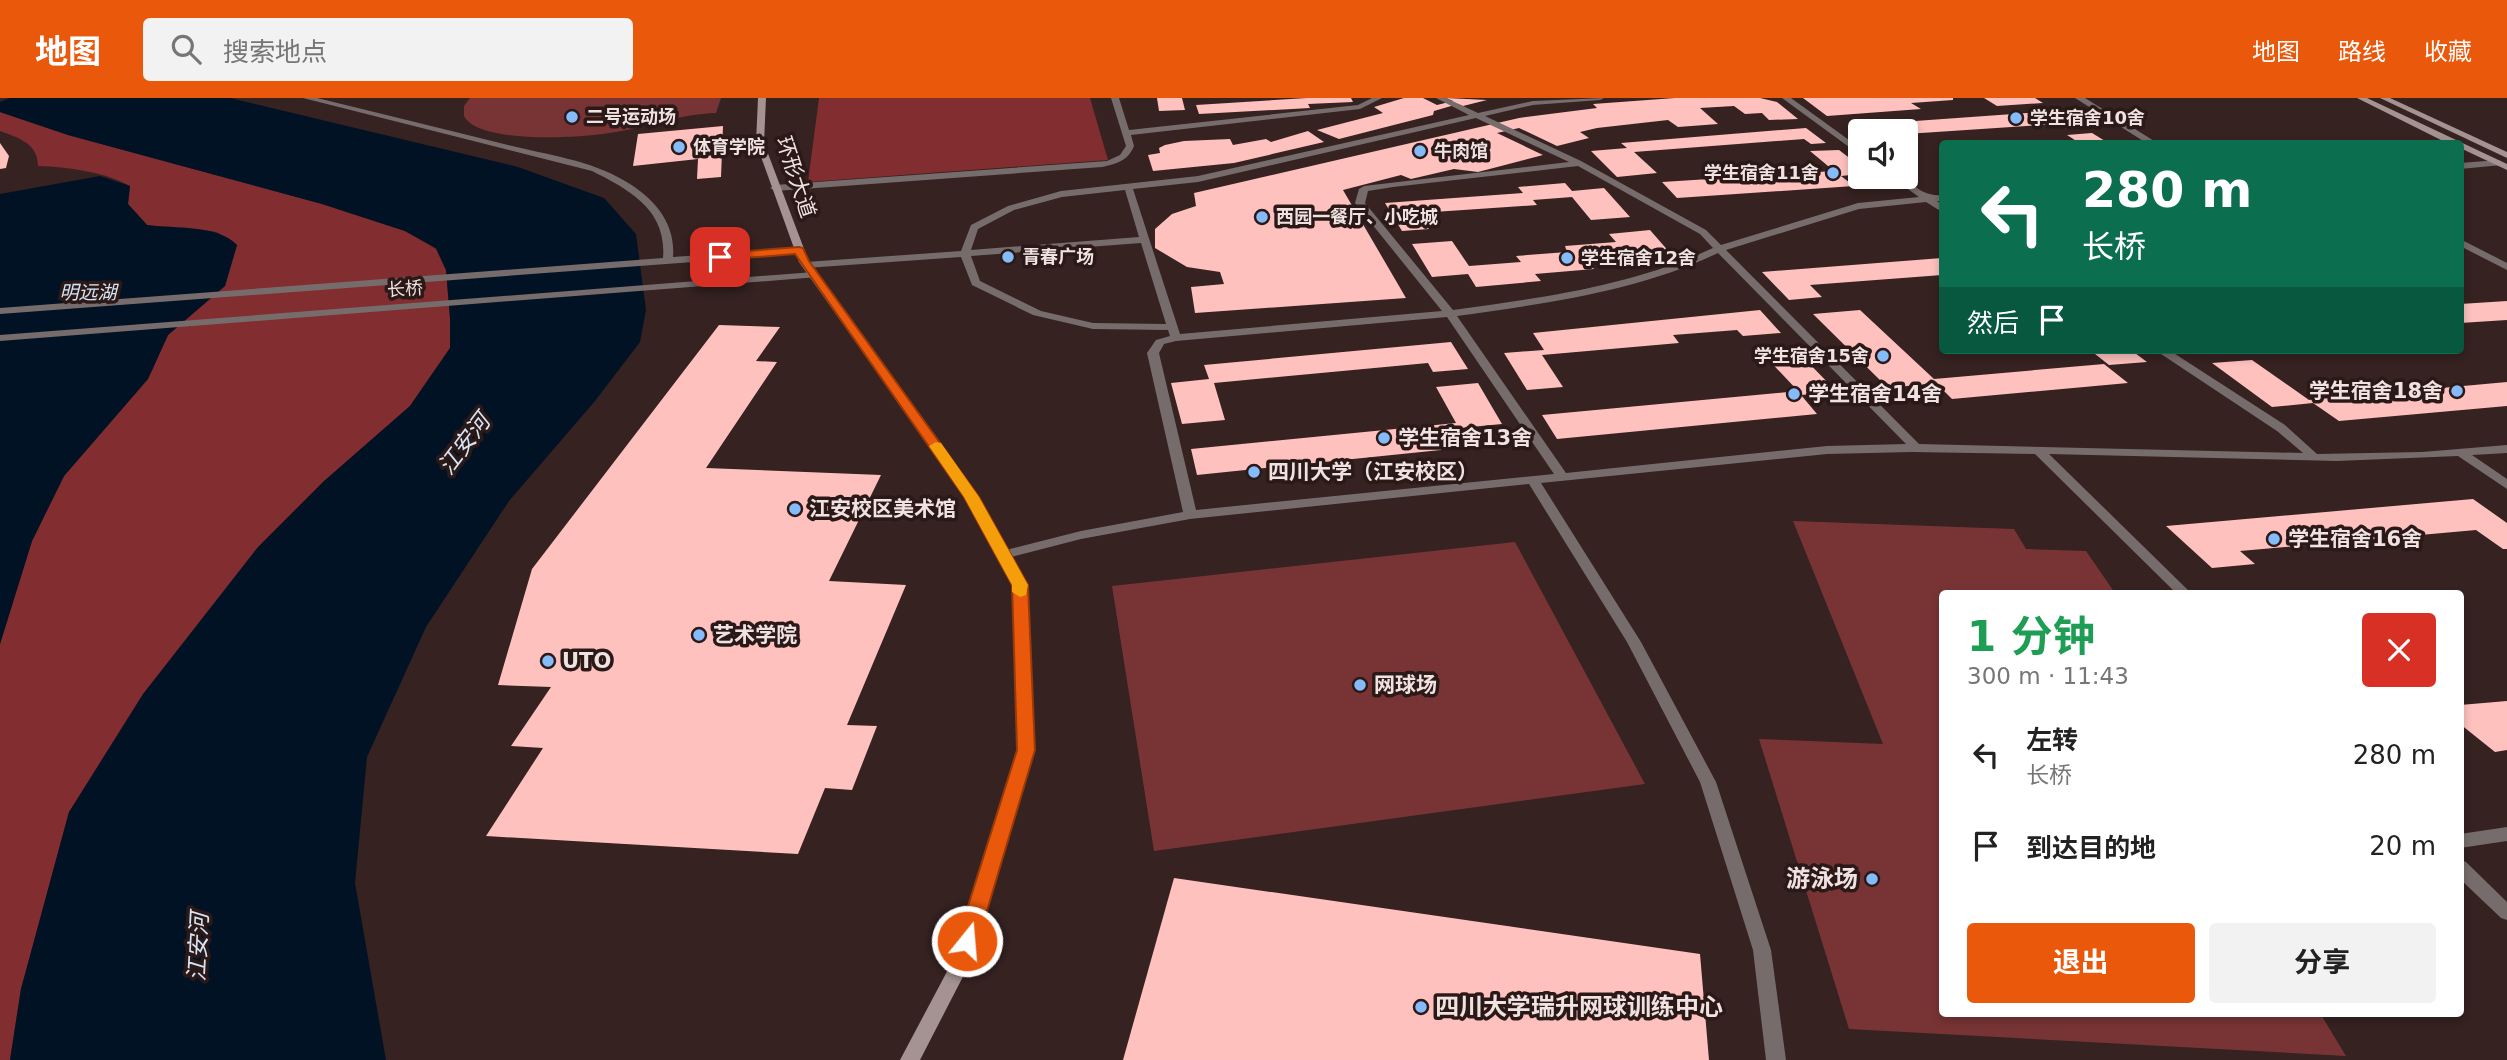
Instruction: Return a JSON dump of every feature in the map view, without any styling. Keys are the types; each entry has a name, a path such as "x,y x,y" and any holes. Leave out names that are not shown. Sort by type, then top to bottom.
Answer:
{"street":[{"path":"307,98 595,169 621,180 645,197 662,220 671,246 668,261"},
{"name":"环形大道","path":"762,98 760,144 799,251 972,497 1020,585 1026,750 960,965 910,1060"},
{"path":"775,188 1100,165 1119,160 1129,152 1127,133 1115,98"},
{"path":"1127,133 1360,107 1378,98"},
{"path":"1440,98 1578,163 1703,232 1914,446"},
{"path":"1600,98 1533,103 1478,114 1198,179 1061,194 1011,208 974,227 965,253 976,283 1037,313 1093,326 1174,333 1450,314 1561,298 1685,265 1719,249 1858,206 1939,198"},
{"path":"1786,98 1848,143"},
{"path":"2079,98 2148,140"},
{"path":"2361,98 2450,140"},
{"path":"2384,98 2507,155"},
{"path":"2464,146 2503,165"},
{"path":"1563,478 1450,314 1360,203 1364,189 1578,163"},
{"path":"2464,166 2503,165"},
{"path":"1128,186 1174,333"},
{"path":"1912,189 1939,207"},
{"name":"长桥","path":"0,338 645,288 965,253 1145,240"},
{"path":"2464,244 2507,267"},
{"name":"长桥","path":"0,312 799,251"},
{"path":"1174,333 1160,342 1153,353 1190,515"},
{"path":"2167,354 2281,428 2314,457"},
{"path":"1003,555 1081,535 1190,515 1563,478 1748,456 1914,446 2314,457 2507,449"},
{"path":"2039,451 2181,590"},
{"path":"2461,453 2507,485"},
{"path":"1533,481 1634,642 1708,782 1762,950 1776,1060"},
{"path":"2464,840 2507,834"},
{"path":"2464,871 2507,913"}],"shaded area":[{"name":"二号运动场","path":"470,98 721,98 716,113 609,133 531,137 488,131 473,125 464,116 464,106"},
{"path":"819,98 1090,98 1108,160 808,182"},
{"path":"0,112 68,135 322,204 405,231 436,249 446,270 450,318 450,348 410,406 323,482 69,812 21,989 10,1060 0,1060 0,644 32,541 64,476 148,379 168,335 225,286 237,245 216,232 147,225 128,204 130,186 120,181 86,171 38,166 35,152 26,142 0,131"},
{"name":"游泳场","path":"1793,521 2014,529 2026,549 2086,551 2113,590 1939,590 1939,1017 2322,1017 2346,1056 1849,1029 1759,739 1883,744"},
{"name":"网球场","path":"1515,542 1645,784 1154,851 1112,586"}],"water":[{"name":"江安河","path":"10,98 230,98 518,167 604,198 636,234 646,310 640,342 595,401 509,501 426,627 367,757 355,883 386,1060 10,1060 21,989 69,812 143,694 258,547 323,482 410,406 450,348 450,318 446,270 436,248 405,231 322,204 68,135 0,112 0,102"},
{"name":"明远湖","path":"100,176 130,186 128,204 147,225 207,230 229,238 237,245 225,286 168,335 148,379 64,476 32,541 0,644 0,194"}],"building":[{"path":"1157,98 1182,98 1185,110 1159,111"},
{"path":"1351,98 1353,102 1308,104 1310,108 1199,114 1196,105"},
{"path":"1404,98 1423,98 1437,105 1453,101 1446,98 1487,100 1463,106 1458,104 1434,111 1433,115 1339,139 1317,130 1383,113 1374,107"},
{"name":"西园一餐厅、小吃城","path":"1675,98 1760,98 1777,102 1798,119 1769,120 1762,113 1745,114 1734,106 1700,108 1718,124 1678,127 1668,120 1597,128 1580,132 1589,138 1557,146 1519,128 1497,133 1543,155 1478,172 1454,169 1411,179 1401,175 1343,190 1406,298 1195,313 1191,287 1224,284 1220,272 1187,267 1155,248 1155,229 1172,214 1196,206 1194,193 1519,118 1597,108 1593,104"},
{"path":"1803,98 1953,100 1911,103 1921,109 1827,116"},
{"path":"1984,98 2035,98 2043,103 1997,106"},
{"name":"学生宿舍10舍","path":"2056,111 2084,128 2067,129 2058,124 1918,133 1918,121"},
{"name":"体育学院","path":"723,126 721,177 697,179 698,159 633,166 638,134"},
{"name":"学生宿舍11舍","path":"1806,128 1826,143 1811,144 1804,139 1634,152 1657,173 1617,177 1591,151 1627,148 1621,143"},
{"path":"1308,131 1324,142 1234,163 1153,171 1148,155 1160,153 1159,148 1165,145 1184,141 1230,139 1233,145 1266,139 1271,142"},
{"path":"2092,133 2103,140 2075,140 2067,135"},
{"path":"0,143 9,156 6,168 0,169"},
{"name":"学生宿舍11舍","path":"1839,150 1848,157 1848,175 1841,176 1848,181 1848,186 1677,198 1662,182 1834,171 1810,151"},
{"name":"学生宿舍12舍","path":"1565,183 1572,191 1604,188 1630,217 1591,220 1572,197 1533,200 1537,205 1419,213 1429,229 1402,231 1385,203 1523,193 1518,187"},
{"name":"学生宿舍12舍","path":"1650,230 1671,254 1587,261 1594,269 1535,274 1541,281 1476,287 1468,274 1432,277 1412,244 1452,241 1469,266 1521,262 1516,256 1567,252 1565,246 1616,242 1609,234"},
{"name":"学生宿舍15舍","path":"1939,258 1939,275 1810,285 1822,297 1789,300 1762,272"},
{"name":"学生宿舍18舍","path":"2507,301 2507,320 2464,323 2464,304"},
{"name":"学生宿舍14舍","path":"1760,310 1781,333 1743,336 1737,330 1673,335 1679,343 1542,355 1563,387 1527,390 1504,353 1544,350 1533,333"},
{"name":"学生宿舍15舍","path":"1860,310 1934,379 2104,364 2128,383 1952,399 1936,383 1888,388 1813,314"},
{"name":"艺术学院","path":"719,325 780,327 756,361 777,362 706,468 881,475 829,581 906,585 847,725 877,726 852,790 825,788 798,854 486,836 543,748 511,746 551,687 498,685 532,569"},
{"name":"学生宿舍13舍","path":"1451,342 1468,369 1433,372 1428,363 1214,383 1225,420 1182,424 1171,383 1209,379 1204,365"},
{"name":"学生宿舍14舍","path":"1797,351 1837,392 1801,395 1817,414 1557,439 1542,415 1798,391 1763,354"},
{"path":"2095,354 2136,354 2147,362 2109,365"},
{"name":"学生宿舍18舍","path":"2252,360 2309,400 2507,382 2507,406 2339,421 2313,403 2272,407 2212,363"},
{"name":"学生宿舍13舍","path":"1478,383 1502,424 1460,428 1470,447 1197,475 1191,449 1456,423 1436,387"},
{"name":"学生宿舍16舍","path":"2473,499 2507,523 2507,549 2476,530 2240,551 2255,564 2212,568 2166,526"},
{"path":"2507,701 2507,750 2495,752 2464,727 2464,705"},
{"name":"四川大学瑞升网球训练中心","path":"1174,878 1700,954 1709,1060 1123,1060"}],"slow traffic":[{"path":"936,446 972,497 1020,585 1020,592"}],"place":[{"name":"二号运动场","path":"572,117"},
{"name":"学生宿舍10舍","path":"2016,118"},
{"name":"体育学院","path":"679,147"},
{"name":"牛肉馆","path":"1420,151"},
{"name":"学生宿舍11舍","path":"1833,173"},
{"name":"西园一餐厅、小吃城","path":"1262,217"},
{"name":"青春广场","path":"1008,257"},
{"name":"学生宿舍12舍","path":"1567,258"},
{"name":"学生宿舍15舍","path":"1883,356"},
{"name":"学生宿舍18舍","path":"2457,391"},
{"name":"学生宿舍14舍","path":"1794,394"},
{"name":"学生宿舍13舍","path":"1384,438"},
{"name":"四川大学（江安校区）","path":"1254,472"},
{"name":"江安校区美术馆","path":"795,509"},
{"name":"学生宿舍16舍","path":"2274,539"},
{"name":"艺术学院","path":"699,635"},
{"name":"UTO","path":"548,661"},
{"name":"网球场","path":"1360,685"},
{"name":"游泳场","path":"1872,879"},
{"name":"四川大学瑞升网球训练中心","path":"1421,1007"}],"route":[{"path":"720,257 799,251 804,262 972,497 1020,585 1026,750 967,941"}]}
